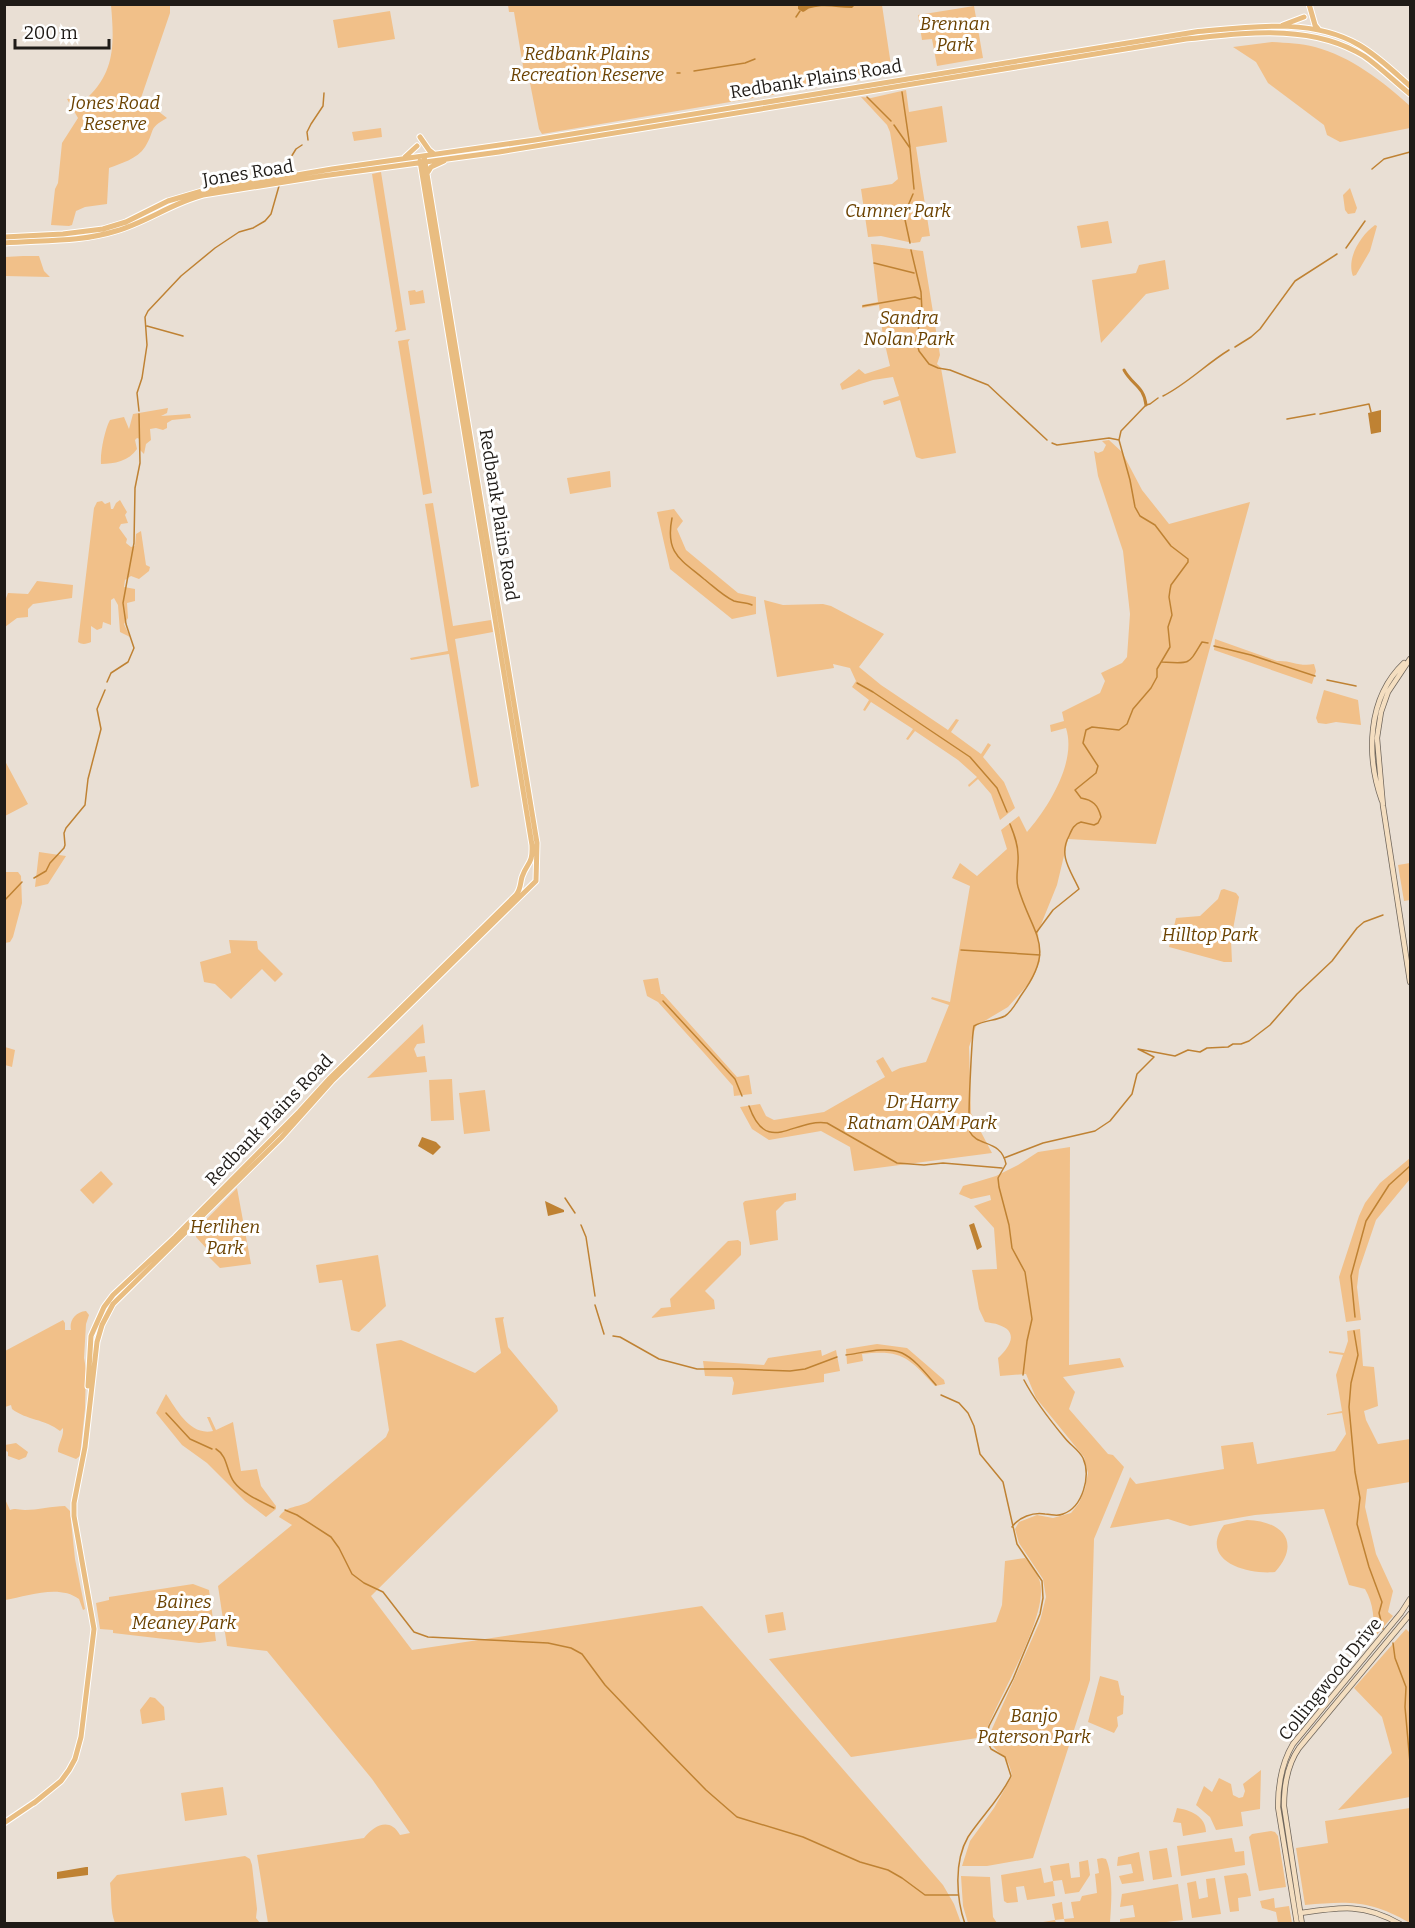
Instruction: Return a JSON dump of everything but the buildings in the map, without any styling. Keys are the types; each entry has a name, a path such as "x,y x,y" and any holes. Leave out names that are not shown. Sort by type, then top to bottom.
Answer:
{"main road":[{"path":"1309,4 1319,30"},
{"path":"1279,26 1304,17"},
{"name":"Redbank Plains Road","path":"422,159 435,155 1008,64 1169,35 1279,26 1319,30 1341,36 1365,48 1410,86"},
{"name":"Redbank Plains Road","path":"422,159 463,157 1212,36 1285,33 1317,36 1364,56 1410,94"},
{"path":"420,137 435,155"},
{"path":"401,160 413,152 417,146"},
{"path":"427,174 429,169 435,165 463,157"},
{"name":"Redbank Plains Road","path":"422,159 434,212 537,843 536,873"},
{"name":"Redbank Plains Road","path":"422,159 432,236 532,845 531,861 526,870"},
{"name":"Jones Road","path":"81,235 120,224 168,201 189,194 296,175 422,159"},
{"name":"Jones Road","path":"81,235 120,230 177,203 203,195 422,159"},
{"path":"432,236 434,232 431,216 434,212"},
{"path":"4,237 81,235"},
{"path":"4,243 81,235"},
{"path":"450,348 452,328"},
{"path":"1410,658 1399,668 1385,690 1373,732 1372,763 1383,806 1410,982"},
{"path":"533,869 536,873 535,883 529,889 524,888 521,884 526,870 533,869"},
{"name":"Redbank Plains Road","path":"4,1823 61,1781 75,1759 81,1737 94,1629 74,1516 74,1503 85,1447 91,1336 104,1307 112,1295 168,1244 330,1078 516,895 521,884"},
{"name":"Redbank Plains Road","path":"89,1400 99,1333 119,1296 183,1237 301,1118 340,1073 529,889"},
{"name":"Collingwood Drive","path":"1302,1923 1298,1914 1278,1807 1280,1777 1286,1758 1300,1736 1410,1599"},
{"name":"Collingwood Drive","path":"1297,1923 1298,1914 1284,1806 1288,1770 1303,1743 1410,1614"},
{"path":"1298,1914 1339,1908 1362,1909 1400,1923"},
{"path":"1302,1923 1304,1919 1319,1911"}],"green space":[{"name":"Jones Road Reserve","path":"111,5 170,5 170,13 141,98 167,118 154,128 145,147 138,155 109,168 107,204 85,207 76,211 72,225 51,225 62,143 78,118 67,99 88,97 104,77 111,54 113,30"},
{"name":"Redbank Plains Recreation Reserve","path":"508,5 882,5 892,72 890,75 542,134 529,78 525,78 514,12 509,12"},
{"name":"Brennan Park","path":"974,6 983,58 937,66 932,39 922,40 918,15"},
{"path":"390,11 395,39 338,48 333,20"},
{"path":"1272,42 1315,47 1354,63 1410,106 1410,128 1340,142 1327,135 1324,125 1268,83 1256,62 1233,47"},
{"name":"Cumner Park","path":"906,90 909,112 942,106 947,142 916,147 930,236 922,237 920,242 913,243 881,236 868,237 861,189 892,184 898,179 887,125 861,97 871,98"},
{"path":"381,128 382,137 354,141 352,132"},
{"path":"381,172 406,330 394,332 397,329 372,174"},
{"path":"1350,188 1357,208 1355,213 1348,214 1345,210 1343,195"},
{"path":"1108,221 1112,243 1081,248 1077,226"},
{"path":"1375,225 1377,226 1370,251 1356,275 1353,276 1351,269 1356,248"},
{"name":"Sandra Nolan Park","path":"871,244 923,251 940,355 937,364 941,368 956,453 922,459 916,457 900,400 884,405 883,401 899,396 893,377 873,380 842,390 840,384 859,369 865,374 890,366 879,305 862,308 862,305 878,302"},
{"path":"39,256 44,271 50,277 5,276 5,257"},
{"path":"1165,260 1169,289 1146,294 1101,343 1092,280 1136,273 1139,265"},
{"path":"415,290 416,292 423,290 425,303 410,305 408,291"},
{"path":"410,339 408,342 432,493 423,495 398,341"},
{"path":"168,408 167,413 161,416 190,414 191,418 172,420 163,430 150,429 151,440 146,444 144,454 140,450 140,439 137,438 135,440 137,449 126,459 101,464 103,441 110,420 124,417 129,429 133,414"},
{"name":"Dr Harry Ratnam OAM Park","path":"1109,440 1122,452 1142,490 1169,524 1250,502 1156,844 1068,839 1057,885 1038,932 1040,961 1032,980 1008,1007 976,1026 969,1047 971,1113 992,1153 854,1171 850,1147 821,1131 769,1140 752,1129 740,1107 760,1104 766,1116 774,1120 824,1112 885,1077 876,1061 883,1057 892,1072 926,1062 949,1005 931,999 932,997 950,1002 970,886 952,878 960,863 977,876 1007,849 1001,830 1019,816 1027,832 1035,822 1058,784 1068,755 1066,728 1051,732 1050,725 1064,721 1062,712 1100,693 1105,681 1101,673 1122,663 1127,657 1130,614 1123,551 1098,476 1094,451 1098,453 1103,451 1106,445 1102,441"},
{"path":"610,471 611,487 570,494 567,478"},
{"path":"120,500 127,512 125,515 128,523 121,524 119,528 127,539 126,543 131,547 135,546 136,534 141,531 149,571 139,579 131,576 125,580 124,587 135,589 135,601 127,603 128,618 124,624 130,637 120,632 118,605 114,598 111,600 111,625 103,622 102,628 97,630 91,626 91,642 81,644 78,642 94,508 97,502 102,501 105,504 110,502 111,509 113,509"},
{"path":"433,503 453,626 491,620 493,632 455,639 479,786 471,788 449,654 411,660 410,658 448,651 425,504"},
{"path":"674,509 683,521 677,529 686,550 738,593 756,597 756,614 732,619 670,569 657,512"},
{"path":"37,581 73,585 72,598 33,604 28,609 28,617 17,618 5,627 5,601 8,593 28,594"},
{"path":"764,600 783,605 823,604 831,606 884,634 859,667 881,685 948,730 956,719 959,720 951,732 981,754 988,743 991,745 983,757 1004,782 1015,808 1000,820 991,794 978,779 969,787 968,785 977,777 958,760 915,731 908,740 906,739 913,729 871,702 865,711 863,710 869,700 852,687 856,681 850,668 833,664 834,668 777,677"},
{"path":"1215,639 1277,661 1304,665 1314,664 1316,671 1312,684 1214,650"},
{"path":"1324,690 1358,700 1361,725 1336,722 1318,723 1316,718"},
{"path":"4,762 28,804 5,816"},
{"path":"39,852 66,856 48,884 35,887"},
{"path":"1410,863 1410,900 1404,901 1398,865"},
{"path":"5,872 18,872 21,876 22,903 13,937 10,942 5,943"},
{"name":"Hilltop Park","path":"1221,890 1236,893 1239,897 1231,940 1232,962 1224,962 1169,947 1176,918 1200,916 1218,899"},
{"path":"229,940 257,941 258,949 283,974 275,982 262,969 231,999 215,984 204,982 200,962 231,953"},
{"path":"658,978 661,994 737,1077 749,1075 752,1094 734,1096 733,1086 658,1002 647,996 643,980"},
{"path":"423,1024 425,1043 417,1044 414,1049 417,1057 425,1056 427,1072 367,1078"},
{"path":"5,1047 15,1050 12,1067 5,1065"},
{"path":"452,1079 454,1120 431,1121 429,1080"},
{"path":"485,1090 490,1131 464,1134 459,1093"},
{"name":"Banjo Paterson Park","path":"1070,1147 1069,1365 1120,1358 1124,1367 1063,1377 1075,1392 1069,1409 1108,1454 1113,1455 1124,1467 1094,1539 1090,1680 1033,1858 987,1866 962,1866 970,1841 994,1808 1012,1776 1008,1762 988,1738 1040,1621 1046,1597 1043,1579 1019,1543 1015,1529 1019,1522 1037,1515 1053,1518 1071,1513 1079,1503 1085,1489 1088,1473 1084,1457 1036,1398 1026,1374 1000,1376 998,1358 1009,1345 1011,1336 1005,1328 985,1322 979,1309 972,1270 997,1269 994,1228 974,1206 991,1200 990,1195 971,1199 959,1194 963,1186 996,1176 1038,1152"},
{"path":"1410,1158 1410,1179 1376,1220 1359,1270 1357,1287 1361,1320 1346,1322 1339,1277 1359,1216 1365,1203 1380,1183"},
{"path":"101,1171 113,1184 93,1204 80,1190"},
{"name":"Herlihen Park","path":"237,1188 251,1264 220,1268 209,1257 207,1249 196,1237 196,1230"},
{"path":"796,1193 796,1200 785,1202 776,1211 778,1240 750,1245 743,1203"},
{"path":"728,1241 741,1242 741,1255 705,1291 714,1300 715,1309 651,1318 661,1308 671,1307 670,1299"},
{"path":"378,1255 386,1306 359,1332 351,1330 342,1280 319,1283 316,1265"},
{"path":"86,1311 89,1315 86,1324 84,1358 85,1409 80,1456 76,1459 58,1452 63,1428 60,1431 48,1424 17,1413 11,1405 5,1407 5,1351 63,1320 65,1330 71,1330 74,1318"},
{"path":"504,1317 508,1347 557,1406 558,1411 371,1596 412,1650 702,1606 943,1885 954,1904 961,1923 268,1923 257,1855 364,1838 372,1830 382,1825 392,1826 400,1835 410,1833 372,1779 267,1651 227,1646 218,1586 292,1525 279,1517 282,1513 310,1501 386,1437 389,1430 376,1344 401,1340 475,1373 501,1353 495,1318"},
{"path":"1360,1329 1363,1366 1374,1367 1378,1406 1364,1411 1366,1420 1378,1444 1410,1439 1410,1482 1367,1489 1365,1507 1376,1554 1393,1591 1388,1612 1393,1616 1374,1638 1370,1600 1365,1589 1349,1585 1324,1509 1255,1515 1190,1526 1168,1519 1110,1528 1130,1477 1136,1484 1224,1469 1221,1446 1253,1442 1257,1464 1335,1451 1346,1434 1342,1413 1327,1414 1342,1411 1336,1375 1343,1355 1329,1353 1329,1351 1344,1353 1348,1341 1347,1331"},
{"path":"877,1344 907,1348 944,1380 945,1384 935,1386 911,1362 887,1353 862,1354 863,1361 847,1364 846,1349"},
{"path":"821,1350 822,1356 836,1350 840,1371 824,1374 824,1382 732,1395 734,1383 732,1377 705,1376 703,1361 764,1365 768,1358"},
{"path":"166,1394 185,1420 198,1430 213,1431 207,1417 210,1417 216,1430 233,1422 241,1471 257,1469 261,1486 276,1509 266,1517 245,1501 207,1463 182,1445 156,1413"},
{"path":"16,1443 28,1452 26,1457 19,1460 8,1456 6,1451 5,1458 5,1445"},
{"path":"4,1497 10,1510 65,1506 70,1511 75,1559 85,1609 83,1610 79,1599 62,1592 43,1592 5,1600"},
{"path":"1247,1520 1270,1524 1284,1535 1287,1551 1275,1572 1240,1568 1230,1563 1217,1548 1218,1537 1224,1525"},
{"path":"1025,1558 1040,1582 1041,1597 1037,1616 984,1737 851,1757 769,1659 996,1622 1002,1605 1005,1561"},
{"name":"Baines Meaney Park","path":"193,1584 209,1590 216,1641 199,1643 113,1633 113,1630 100,1629 96,1603 109,1600 109,1597"},
{"path":"783,1612 786,1630 768,1633 765,1615"},
{"path":"1406,1629 1410,1633 1410,1797 1338,1810 1392,1753 1382,1717 1354,1688"},
{"path":"1100,1676 1118,1681 1121,1695 1124,1696 1123,1714 1117,1717 1118,1726 1114,1733 1088,1722"},
{"path":"150,1697 155,1698 164,1707 165,1720 142,1724 140,1710"},
{"path":"1261,1770 1260,1809 1241,1812 1243,1826 1216,1830 1210,1817 1196,1805 1204,1786 1212,1792 1219,1778 1231,1784 1233,1795 1243,1797 1245,1791 1243,1784"},
{"path":"223,1787 227,1815 185,1821 181,1793"},
{"path":"1177,1808 1192,1812 1200,1818 1206,1832 1183,1836 1181,1823 1173,1822"},
{"path":"1410,1808 1410,1923 1371,1906 1347,1903 1305,1905 1296,1848 1328,1843 1325,1821"},
{"path":"1271,1831 1278,1836 1286,1887 1259,1891 1249,1837 1252,1834"},
{"path":"1232,1838 1235,1852 1244,1851 1245,1865 1181,1876 1177,1846"},
{"path":"1167,1848 1172,1877 1153,1880 1149,1851"},
{"path":"1139,1852 1144,1881 1122,1884 1119,1876 1133,1873 1131,1864 1117,1866 1118,1857"},
{"path":"245,1856 250,1859 252,1865 256,1918 260,1923 115,1923 110,1883 117,1875"},
{"path":"1097,1859 1106,1859 1111,1883 1110,1923 1065,1923 1064,1919 1074,1918 1071,1902 1080,1901 1082,1896 1097,1893 1095,1874 1099,1873"},
{"path":"1088,1860 1090,1875 1079,1892 1065,1894 1062,1880 1053,1881 1050,1866 1069,1863 1071,1878 1080,1877 1079,1862"},
{"path":"1041,1868 1044,1883 1053,1881 1055,1896 1027,1900 1024,1886 1016,1887 1018,1902 1004,1901 1001,1875"},
{"path":"1246,1873 1251,1896 1238,1898 1239,1911 1230,1912 1224,1876"},
{"path":"961,1876 990,1877 993,1917 997,1923 968,1923 963,1906"},
{"path":"1215,1878 1221,1914 1192,1918 1187,1883 1196,1881 1199,1899 1208,1897 1206,1879"},
{"path":"1178,1884 1183,1920 1158,1923 1120,1923 1120,1919 1135,1917 1133,1905 1120,1907 1122,1894"},
{"path":"1274,1898 1275,1908 1289,1906 1292,1923 1278,1923 1276,1912 1262,1908 1260,1901"},
{"path":"1062,1902 1064,1919 1055,1920 1052,1904"},
{"path":"1055,1920 1056,1923 1037,1923"}],"shaded area":[{"path":"798,4 855,5 852,8 816,7 803,12 798,9"},
{"path":"1381,410 1381,432 1371,434 1368,413"},
{"path":"422,1137 436,1142 441,1147 433,1155 418,1146"},
{"path":"545,1201 564,1210 564,1212 548,1216"},
{"path":"974,1223 982,1247 977,1250 969,1225"},
{"path":"88,1867 88,1875 57,1879 57,1872"}],"waterway":[{"path":"796,17 800,11"},
{"path":"694,71 745,63 755,59"},
{"path":"902,92 910,147"},
{"path":"308,140 307,132 323,106 324,93"},
{"path":"867,97 891,121"},
{"path":"894,125 910,148 914,189"},
{"path":"288,162 296,149 302,145"},
{"path":"1372,169 1384,159 1410,152"},
{"path":"139,411 137,393 142,378 147,345 145,317 148,311 181,276 215,248 239,232 265,221 271,214 279,186"},
{"path":"910,243 904,215 913,194"},
{"path":"1346,248 1365,221"},
{"path":"911,250 921,292 922,311 916,340 919,351 929,364 988,385 1047,440"},
{"path":"1235,347 1260,329 1295,281 1337,254"},
{"path":"874,263 914,273"},
{"path":"863,306 915,297 920,299"},
{"path":"147,326 183,336"},
{"path":"1163,396 1229,350"},
{"path":"1124,370 1143,394 1146,405"},
{"path":"1036,933 1053,910 1079,889 1065,857 1066,843 1072,829 1081,822 1094,825 1101,817 1094,804 1081,798 1075,790 1096,773 1098,766 1083,743 1086,730 1092,727 1119,730 1127,724 1133,709 1151,688 1157,677 1157,669 1170,647 1168,627 1172,615 1169,597 1171,585 1188,559 1171,546 1155,525 1140,516 1135,507 1119,440 1121,431 1146,405 1158,398"},
{"path":"1320,414 1369,404 1371,412"},
{"path":"107,682 111,673 128,662 134,648 126,624 123,603 134,543 135,488 140,463 139,414"},
{"path":"1287,419 1315,414"},
{"path":"1052,443 1057,445 1109,438 1119,440"},
{"path":"672,518 671,539 676,554 681,560 718,591 734,601 752,605"},
{"path":"1162,662 1184,663 1191,659 1202,642 1208,643"},
{"path":"1214,646 1251,655 1315,676"},
{"path":"1327,680 1356,686"},
{"path":"857,683 970,757 997,788 1007,812"},
{"path":"34,878 46,871 64,848 66,828 85,805 88,779 101,729 97,709 105,690"},
{"path":"1010,824 1018,851 1018,887 1035,929 1040,952 1032,978 1010,1012 1001,1018 974,1026 969,1126 973,1137 999,1151 1006,1164 998,1178 999,1187 1009,1225 1012,1248 1025,1272 1032,1319 1023,1375"},
{"path":"4,901 22,882"},
{"path":"1004,1158 1043,1143 1095,1131 1110,1121 1132,1094 1137,1074 1154,1057 1138,1049 1175,1056 1188,1050 1200,1052 1207,1048 1228,1047 1249,1041 1270,1025 1297,994 1332,961 1357,928 1364,922 1383,915"},
{"path":"961,950 1040,955"},
{"path":"663,1001 735,1079 742,1096"},
{"path":"749,1106 756,1121 764,1129 782,1132 803,1125 827,1123 897,1163 924,1165 943,1163 1002,1168"},
{"path":"1355,1317 1351,1276 1366,1221 1389,1185 1410,1166"},
{"path":"565,1198 575,1213"},
{"path":"581,1225 586,1237 595,1296"},
{"path":"595,1305 604,1334"},
{"path":"1354,1331 1358,1355 1351,1383 1349,1407 1355,1472 1360,1498 1357,1524 1382,1602 1379,1613 1383,1629"},
{"path":"613,1336 620,1337 659,1359 697,1369 790,1371 805,1369 837,1357"},
{"path":"846,1355 881,1350 896,1351 916,1363 936,1385"},
{"path":"1012,1527 1018,1520 1031,1515 1058,1515 1070,1510 1076,1505 1084,1490 1086,1473 1083,1458 1048,1417 1024,1380"},
{"path":"941,1395 959,1403 968,1413 974,1426 980,1454 1003,1482 1017,1544 1042,1581 1043,1598 1040,1614 1013,1679 989,1726 986,1738 991,1749 1005,1757 1011,1776 963,1847 960,1857 958,1891 965,1924"},
{"path":"166,1413 190,1439 212,1449"},
{"path":"216,1449 223,1456 234,1482 252,1497 274,1508"},
{"path":"285,1510 331,1537 352,1574 383,1592 414,1632 428,1637 548,1643 571,1648 582,1654 605,1685 706,1790 737,1817 803,1837 860,1862 888,1870 925,1895 958,1895"},
{"path":"1393,1643 1395,1658 1406,1687 1405,1707 1410,1763"}]}
